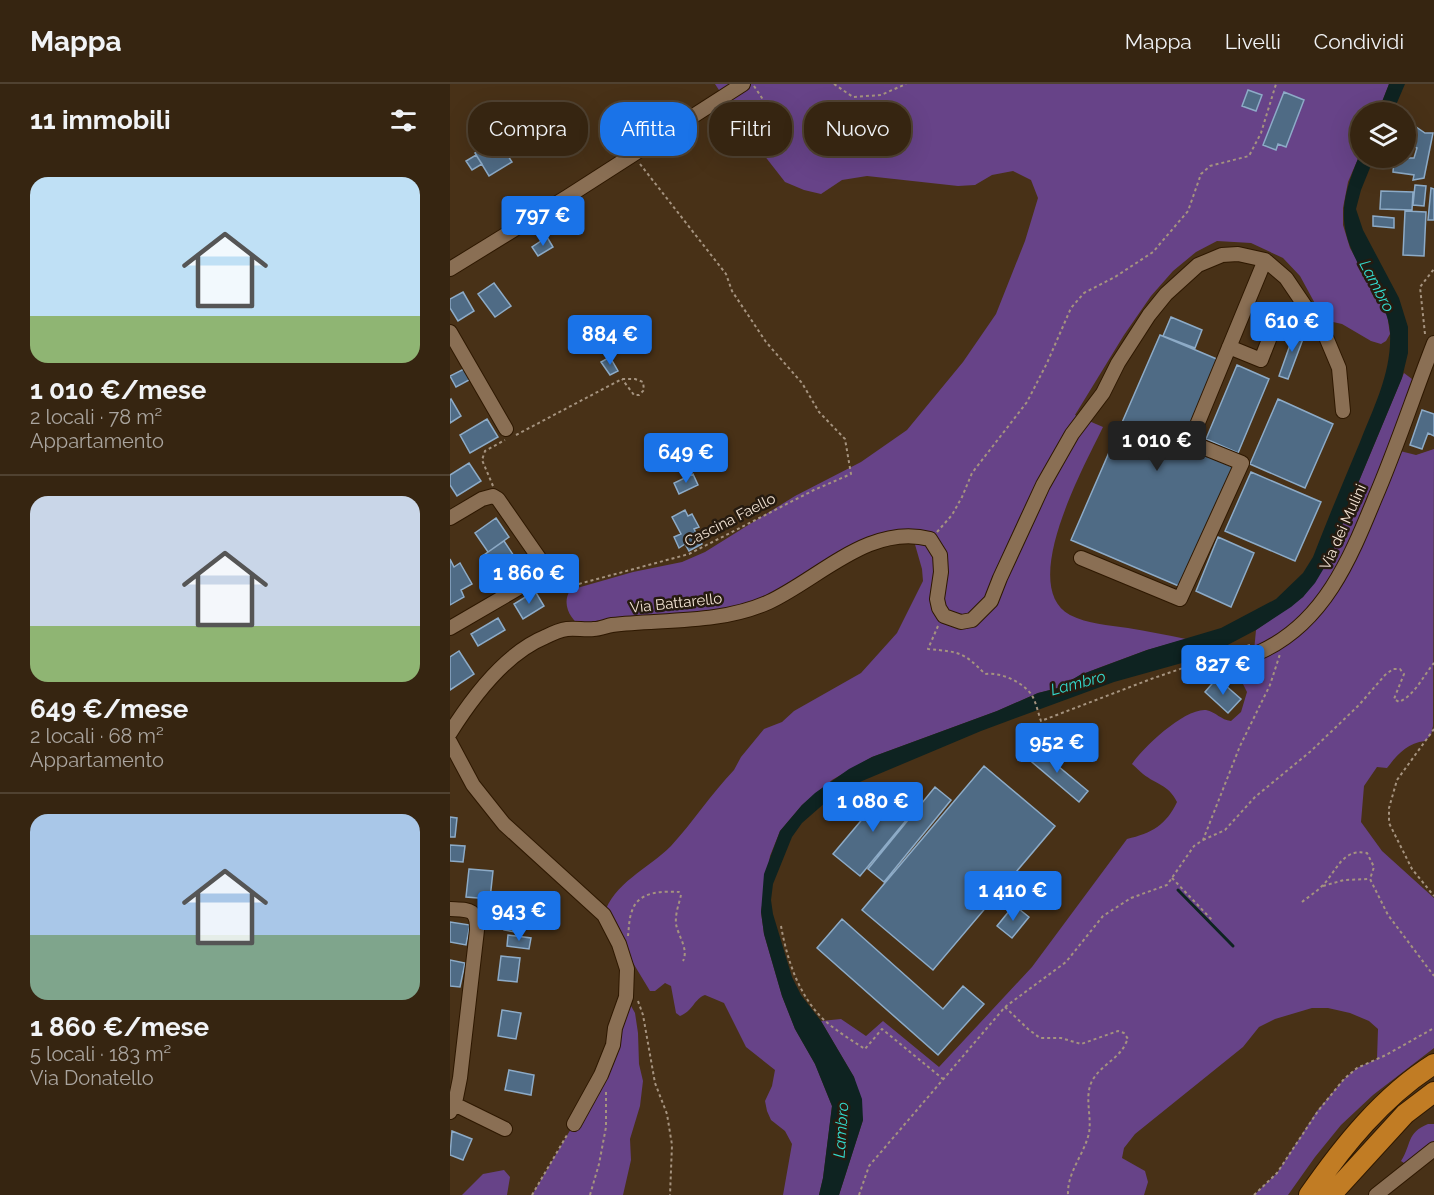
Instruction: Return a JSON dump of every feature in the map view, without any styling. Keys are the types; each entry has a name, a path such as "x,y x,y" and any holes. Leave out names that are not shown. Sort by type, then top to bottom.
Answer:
{"highway":[{"path":"1309,1195 1341,1150 1410,1079 1434,1064"},
{"path":"1331,1195 1405,1114 1434,1092"}],"street":[{"path":"697,113 742,84"},
{"path":"450,269 631,156"},
{"path":"932,537 940,555 941,572 937,599 939,608 944,616 961,622 972,620 991,601 1043,485 1072,434 1103,393 1118,363 1166,294 1198,265 1222,255 1238,254 1265,260 1286,278 1326,337 1339,368 1343,411"},
{"path":"1081,558 1180,599 1242,463 1190,442 1265,260"},
{"path":"1229,348 1261,360 1279,314"},
{"path":"450,332 506,429"},
{"name":"Via dei Mulini","path":"1260,652 1282,642 1335,586 1350,558 1396,447 1432,347"},
{"path":"450,518 487,497 493,496 548,571 450,628"},
{"name":"Via Battarello","path":"450,733 469,704 495,675 523,650 544,637 567,629 594,629 684,621 734,613 769,602 850,553 882,540 911,535 932,537"},
{"path":"450,742 473,785 504,824 604,915 621,949 627,974 626,997 615,1028 613,1045 600,1077 573,1124"},
{"path":"450,909 468,910 476,916 477,930 460,1078 451,1106 506,1129"},
{"path":"1376,1195 1434,1149"}],"path":[{"path":"752,84 765,102"},
{"path":"834,84 853,97 881,95 906,84"},
{"path":"932,537 952,515 972,473 982,458 1027,402 1071,308 1084,293 1115,277 1153,252 1188,211 1201,174 1210,166 1249,156 1261,133 1276,84"},
{"name":"Cascina Faello","path":"548,571 563,583 575,585 689,554 814,490 851,474 845,439 819,412 802,382 766,342 732,291 726,274 634,156"},
{"path":"1432,347 1422,325 1420,287 1434,269"},
{"path":"498,500 482,460 485,451 622,379 635,379 643,382 644,390 639,395 634,395 622,379"},
{"path":"944,616 928,649 963,654 985,674 993,673 1003,676 1022,686 1032,695 1041,721 1245,646 1282,642 1270,685 1240,746 1203,840"},
{"path":"859,1195 869,1166 1005,1007 1066,962 1103,916 1131,898 1167,885 1194,846 1225,830 1255,797 1311,751 1359,705 1384,675 1393,669 1400,669 1404,674 1394,699 1399,702 1405,700 1414,690 1434,663"},
{"path":"1434,729 1397,780 1389,808 1389,823 1412,869 1434,896"},
{"path":"1302,902 1321,887 1345,856 1356,851 1367,853 1374,867 1370,879 1388,915 1434,976"},
{"path":"1172,878 1213,921"},
{"path":"1321,887 1344,880 1370,879"},
{"path":"621,949 628,935 632,910 638,900 655,892 679,892 681,895 675,921 679,938 686,951 683,961"},
{"path":"780,926 791,968 802,990 822,1018 865,1049 882,1029 944,1080"},
{"path":"627,974 643,1015 655,1083 667,1114 672,1145 670,1195"},
{"path":"1005,1007 1040,1038 1061,1038 1084,1044 1107,1033 1118,1031 1124,1033 1128,1039 1122,1050 1098,1070 1091,1083 1089,1132 1073,1167 1068,1195"},
{"path":"1254,1195 1276,1173 1317,1111 1344,1079 1358,1068 1434,1028"},
{"path":"590,1195 600,1164 606,1127 606,1090 600,1077"},
{"path":"532,1195 573,1124"}],"shaded area":[{"path":"715,84 1389,84 1382,102 1350,102 1350,168 1354,168 1348,182 1343,208 1343,225 1350,248 1387,314 1390,334 1386,341 1381,344 1371,341 1342,324 1324,320 1300,276 1283,258 1251,243 1217,241 1196,252 1173,271 1151,296 1075,415 1103,427 1060,524 1052,553 1050,579 1055,600 1070,615 1084,620 1186,639 1101,667 1080,675 1058,688 1038,693 997,711 872,757 832,780 802,805 780,831 770,856 761,912 764,934 782,996 795,1029 815,1064 832,1106 819,1195 783,1195 792,1144 785,1131 771,1120 767,1111 765,1101 772,1086 775,1070 746,1047 724,1003 705,995 680,1016 676,1013 671,986 665,983 655,991 650,991 604,915 615,894 623,885 662,854 679,837 764,729 782,722 794,711 861,673 897,633 923,581 914,541 882,540 734,613 583,629 569,612 567,596 570,590 633,572 682,562 705,552 795,496 861,462 907,430 963,362 996,314 1025,241 1038,198 1031,180 1013,171 992,175 975,185 958,186 867,176 842,180 821,194 804,190 785,182 765,156 792,156 792,102 727,102"},
{"path":"1404,373 1412,379 1415,386 1400,451 1416,455 1434,449 1433,726 1431,735 1425,741 1408,747 1387,768 1377,767 1364,786 1361,822 1382,851 1434,898 1434,1048 1373,1095 1341,1125 1288,1195 1254,1195 1277,1173 1317,1111 1344,1079 1357,1068 1377,1059 1378,1029 1369,1021 1350,1013 1328,1008 1312,1008 1275,1019 1259,1027 1243,1047 1135,1134 1124,1148 1122,1158 1145,1171 1148,1182 1144,1195 839,1195 863,1120 854,1077 821,1021 841,1019 866,1036 883,1021 939,1067 1032,967 1127,839 1151,831 1168,817 1177,802 1174,796 1132,764 1145,748 1165,730 1187,715 1206,710 1231,721 1241,712 1247,692 1242,682 1244,674 1253,662 1256,630 1303,597 1330,558 1354,493"},
{"path":"626,997 635,1013 639,1064 643,1081 640,1106 630,1139 631,1160 623,1195 532,1195 575,1122"},
{"path":"1428,1124 1434,1124 1434,1144 1411,1163 1401,1161 1413,1135"},
{"path":"504,1170 510,1177 507,1195 462,1195 483,1174"}],"water":[{"path":"1389,84 1405,84 1397,102 1382,102"},
{"name":"Lambro","path":"1354,168 1370,168 1356,209 1363,230 1399,298 1408,327 1408,353 1402,378 1354,493 1330,558 1315,583 1291,607 1256,630 1222,648 1182,663 1114,682 981,731 855,784 826,802 802,823 792,837 773,884 771,900 773,914 792,977 801,995 821,1021 854,1077 862,1099 863,1120 839,1195 819,1195 832,1106 815,1064 795,1029 782,996 764,934 761,912 764,874 780,831 815,793 849,769 872,757 997,711 1038,693 1058,688 1080,675 1147,650 1221,628 1276,599 1303,573 1313,557 1371,415 1385,375 1390,347 1388,319 1352,252 1347,236 1344,207"}],"building":[{"path":"1248,90 1262,95 1256,111 1242,106"},
{"path":"1284,92 1304,100 1286,147 1278,144 1276,150 1263,145"},
{"path":"1416,127 1425,133 1433,133 1424,178 1413,180 1414,175 1393,172 1393,168 1416,168"},
{"path":"477,156 508,156 512,162 489,176"},
{"path":"477,156 482,164 472,170 466,161"},
{"path":"1415,185 1426,186 1424,206 1413,205"},
{"path":"1431,188 1434,189 1434,220 1428,220"},
{"path":"1381,191 1413,192 1412,210 1380,209"},
{"path":"1405,211 1426,212 1424,256 1403,255"},
{"path":"1373,216 1394,218 1394,228 1373,226"},
{"path":"547,237 553,247 538,256 532,247"},
{"path":"494,283 511,306 495,317 478,294"},
{"path":"463,292 474,311 458,321 450,308 450,299"},
{"path":"1171,317 1202,330 1195,348 1163,336"},
{"path":"1296,328 1306,331 1288,379 1279,376"},
{"path":"1160,335 1219,360 1182,444 1233,467 1181,587 1071,540"},
{"path":"610,357 618,371 610,375 601,362"},
{"path":"1237,365 1269,379 1238,453 1206,439"},
{"path":"466,368 471,379 456,387 450,376"},
{"path":"1278,399 1333,424 1305,488 1250,464"},
{"path":"450,400 461,416 450,423"},
{"path":"1422,410 1434,414 1434,436 1428,433 1422,449 1410,445"},
{"path":"487,419 498,437 470,453 460,435"},
{"path":"469,463 481,481 457,496 450,485 450,475"},
{"path":"1251,472 1321,502 1295,561 1225,531"},
{"path":"693,474 698,485 679,494 674,483"},
{"path":"685,510 688,516 692,514 699,527 694,529 702,544 689,551 685,544 679,548 674,537 681,534 672,517"},
{"path":"496,518 509,537 488,552 475,533"},
{"path":"1218,537 1254,553 1231,607 1196,591"},
{"path":"504,541 516,559 494,575 481,557"},
{"path":"450,559 454,567 460,563 472,584 461,590 464,597 450,605"},
{"path":"535,591 544,606 523,619 514,604"},
{"path":"498,618 505,630 478,646 471,634"},
{"path":"459,651 474,674 450,690 450,657"},
{"path":"1217,678 1241,699 1228,713 1205,692"},
{"path":"1035,747 1088,791 1079,802 1026,757"},
{"path":"984,766 1055,826 933,970 862,910"},
{"path":"935,787 951,800 884,882 868,869"},
{"path":"886,791 913,812 860,876 833,854"},
{"path":"450,817 457,818 455,837 450,837"},
{"path":"450,845 465,846 463,862 450,861"},
{"path":"469,869 493,871 490,899 466,897"},
{"path":"1014,905 1029,917 1012,938 997,926"},
{"path":"508,907 525,910 521,933 504,930"},
{"path":"842,919 943,1009 963,986 984,1004 938,1055 817,948"},
{"path":"450,922 470,925 466,945 450,942"},
{"path":"508,935 531,938 529,949 507,946"},
{"path":"501,956 520,958 517,982 498,980"},
{"path":"450,960 465,963 460,987 450,986"},
{"path":"502,1010 521,1013 516,1039 498,1036"},
{"path":"509,1070 534,1075 531,1095 505,1090"},
{"path":"452,1131 472,1139 463,1160 450,1155"}],"waterway":[{"path":"1178,890 1233,946"}]}
